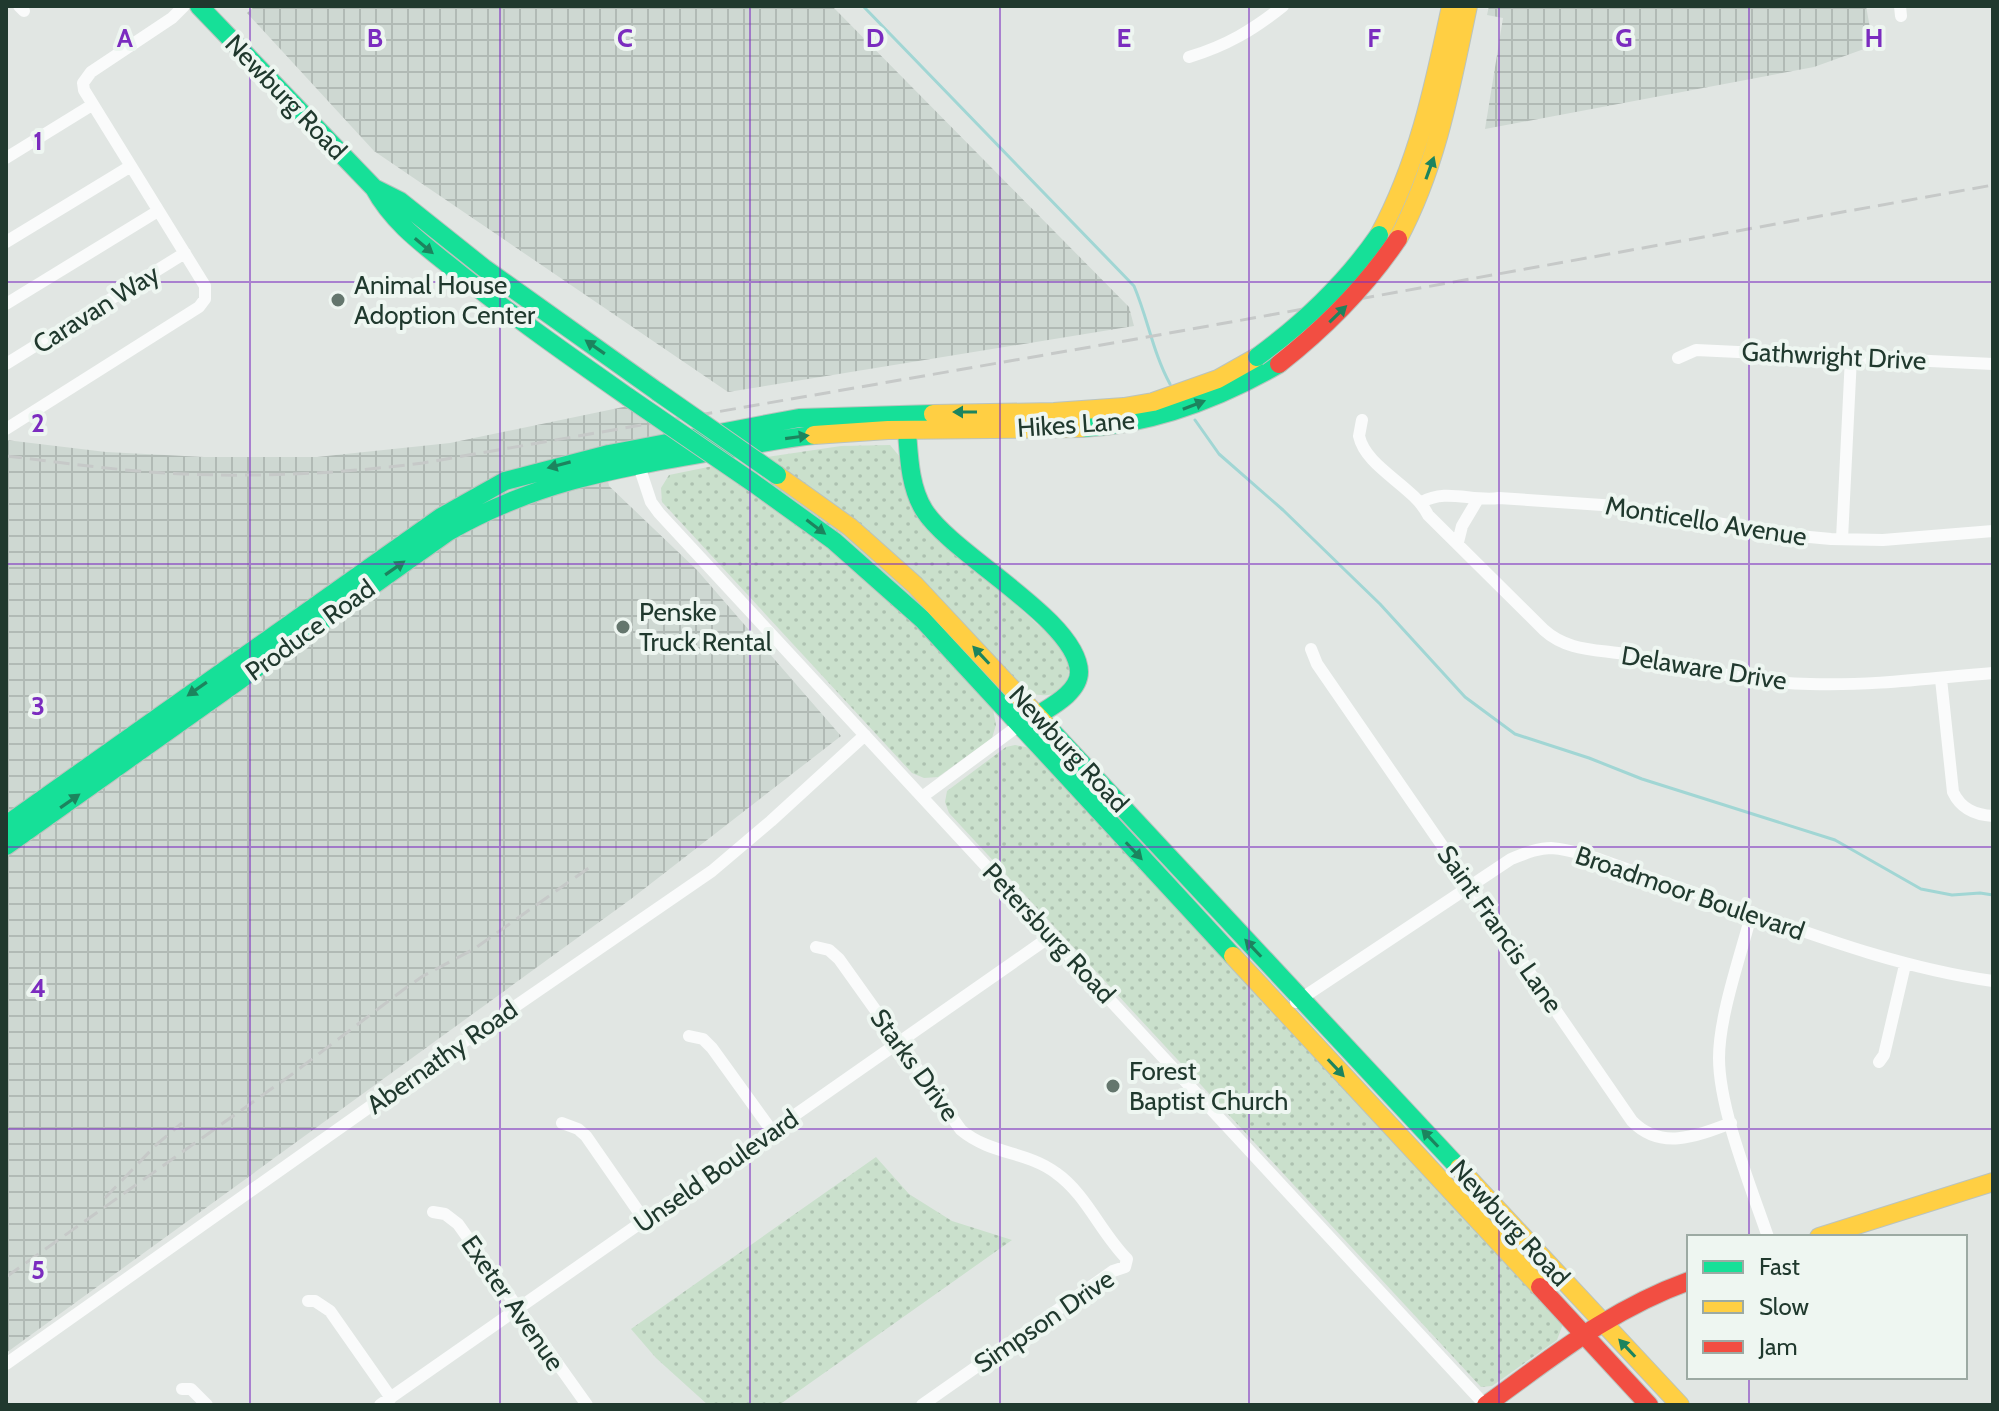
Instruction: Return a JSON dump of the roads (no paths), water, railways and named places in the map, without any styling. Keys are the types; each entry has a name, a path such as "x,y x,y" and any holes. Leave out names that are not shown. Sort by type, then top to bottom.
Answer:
{"main road":[{"name":"Newburg Road","path":"199,6 374,188 387,212 420,242 518,320 834,541 922,619 1649,1405"},
{"name":"Hikes Lane","path":"636,457 799,418 1074,428 1138,421 1173,412 1226,392 1279,364 1339,315 1365,288 1388,237 1423,135 1451,6"},
{"name":"Hikes Lane","path":"906,421 1124,407 1153,402 1218,379 1297,329 1331,298 1418,200 1441,134 1468,6"},
{"name":"Newburg Road","path":"374,188 400,201 484,268 850,527 915,585 1680,1405"},
{"path":"906,421 915,489 931,520 1054,626 1077,659 1079,671 1075,684 1061,699 1038,715"},
{"name":"Produce Road","path":"6,825 470,499 505,481 550,467 636,457"},
{"name":"Produce Road","path":"6,846 482,510 547,485 636,457"},
{"path":"1825,1235 1993,1182"},
{"path":"1486,1405 1602,1321 1653,1294 1687,1282"}],"street":[{"path":"6,429 202,305 205,286 84,90 86,78 172,18 184,6"},
{"path":"1189,57 1232,42 1283,6"},
{"path":"6,158 92,105"},
{"path":"6,242 131,166"},
{"path":"6,304 158,211"},
{"name":"Caravan Way","path":"6,364 185,253"},
{"name":"Gathwright Drive","path":"1678,358 1696,350 1993,364"},
{"path":"1842,539 1851,357"},
{"name":"Delaware Drive","path":"1362,420 1359,436 1363,447 1406,491 1422,502 1428,515 1544,630 1570,646 1758,680 1840,684 1993,673"},
{"name":"Petersburg Road","path":"636,457 651,502 659,513 1486,1405"},
{"name":"Monticello Avenue","path":"1422,502 1434,495 1617,506 1788,535 1842,539 1883,540 1993,531"},
{"path":"1458,542 1462,526 1478,499"},
{"name":"Saint Francis Lane","path":"1311,649 1317,664 1638,1127 1652,1135 1675,1140 1731,1123"},
{"path":"1941,679 1953,792 1961,805 1970,811 1993,816"},
{"path":"922,797 1018,726"},
{"name":"Abernathy Road","path":"6,1364 385,1096 712,871 865,735"},
{"name":"Broadmoor Boulevard","path":"1284,1010 1511,859 1537,849 1550,848 1572,852 1905,965 1993,981"},
{"path":"1752,912 1719,1046 1721,1081 1731,1123 1767,1235"},
{"name":"Unseld Boulevard","path":"386,1401 1051,936"},
{"name":"Starks Drive","path":"816,947 829,950 839,959 961,1130 988,1147 1037,1162 1060,1175 1127,1259 1127,1263"},
{"path":"1879,1062 1884,1055 1905,965"},
{"path":"689,1036 703,1039 712,1048 772,1131"},
{"path":"562,1123 586,1136 645,1221"},
{"name":"Exeter Avenue","path":"433,1212 445,1214 458,1224 587,1405"},
{"name":"Simpson Drive","path":"922,1405 1127,1263"},
{"path":"308,1301 315,1301 330,1311 386,1401"},
{"path":"182,1389 191,1389 207,1405"}],"waterway":[{"path":"863,6 1134,286 1170,384"},
{"path":"1195,420 1219,454 1283,510 1380,604 1465,697 1515,734 1642,779 1835,840 1921,889 1952,895 1993,895"}],"railway":[{"path":"6,456 145,472 230,475 327,472 423,463 1993,185"},
{"path":"6,1277 291,1075 403,990 474,949 590,867"},
{"path":"105,1198 182,1123"}],"place":[{"name":"Animal House Adoption Center","path":"338,300"},
{"name":"Penske Truck Rental","path":"623,627"},
{"name":"Forest Baptist Church","path":"1113,1086"}]}
